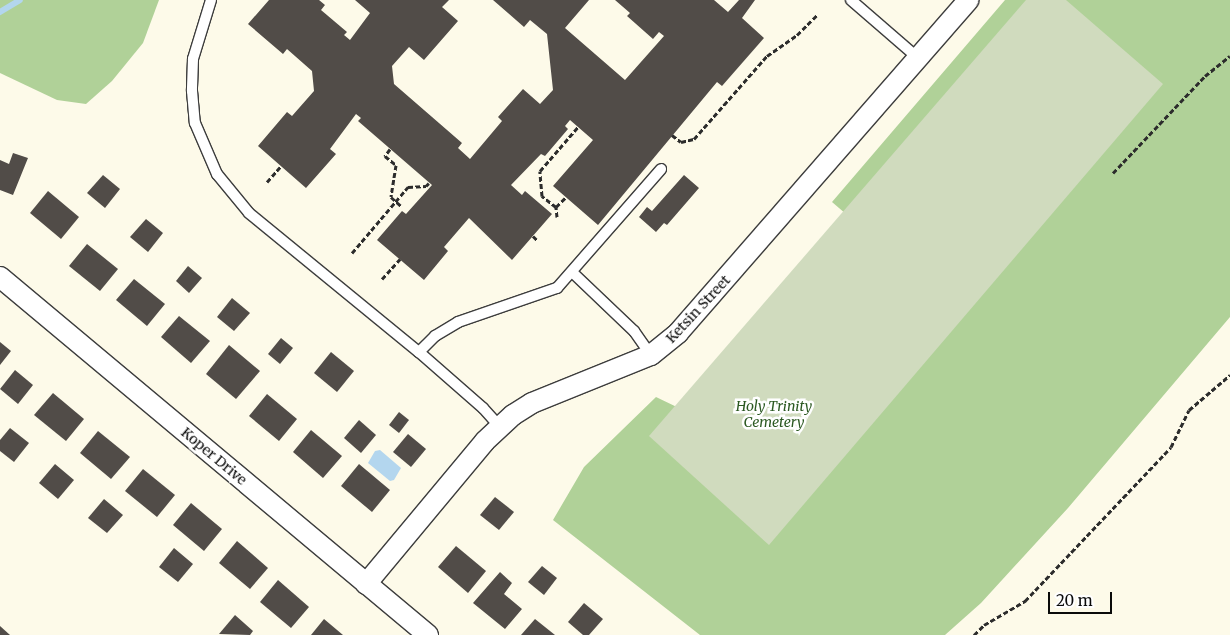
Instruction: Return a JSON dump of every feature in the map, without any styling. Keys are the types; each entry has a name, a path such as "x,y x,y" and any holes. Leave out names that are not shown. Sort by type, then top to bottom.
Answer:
{"street":[{"name":"Ketsin Street","path":"366,584 499,426 532,403 651,355 678,333 705,305 969,0"},
{"name":"Koper Drive","path":"0,277 428,635"}],"lane":[{"path":"211,0 193,59 192,91 195,123 216,174 249,213 419,352 483,408 499,426"},
{"path":"851,0 918,58"},
{"path":"419,352 446,328 547,294 572,272 661,169"},
{"path":"572,272 634,331 651,355"}],"path":[{"path":"672,134 680,142 694,139 767,56 797,35 817,15"},
{"path":"1112,173 1205,76 1230,56"},
{"path":"557,217 556,207 542,196 540,171 578,127"},
{"path":"390,149 385,156 396,166 391,197 401,206"},
{"path":"267,182 281,166"},
{"path":"352,253 408,187 426,186 429,183"},
{"path":"556,207 566,197"},
{"path":"533,236 537,240"},
{"path":"382,279 400,259"},
{"path":"974,635 984,625 1025,601 1171,447 1189,410 1230,375"}],"green space":[{"path":"0,0 159,0 143,43 112,81 86,104 57,100 0,73"},
{"path":"1005,0 1230,0 1230,317 1068,508 981,603 945,635 700,635 553,520 584,467 656,397 733,434 930,286 832,202"},
{"name":"Holy Trinity Cemetery","path":"1026,0 1066,0 1163,84 769,545 649,436"}],"water":[{"path":"380,450 401,468 394,480 390,481 368,463 375,451"}],"building":[{"path":"269,0 319,0 325,5 321,10 347,32 344,35 350,40 370,13 355,0 449,0 442,7 458,21 424,60 409,47 392,66 394,84 462,143 458,148 470,159 502,121 498,117 523,89 540,104 553,90 547,34 530,20 524,27 493,0 589,0 565,28 625,80 664,36 659,32 653,39 627,16 630,13 615,0 714,0 728,12 739,0 755,0 742,18 764,38 722,86 717,82 598,225 553,186 593,140 570,120 565,126 568,129 545,156 541,154 511,185 522,195 525,191 552,214 512,260 469,218 444,247 448,251 424,280 377,240 402,211 406,214 432,185 358,121 361,118 356,114 330,149 336,154 306,188 258,146 287,112 292,116 314,91 312,71 287,49 283,54 248,24"},
{"path":"13,153 28,158 13,195 0,190 0,160 9,164"},
{"path":"103,175 120,189 105,208 87,193"},
{"path":"684,175 699,188 667,225 664,223 656,232 639,217 647,207 652,211"},
{"path":"48,191 79,217 61,239 30,213"},
{"path":"146,219 163,233 148,252 130,237"},
{"path":"87,244 118,269 100,291 69,266"},
{"path":"188,266 202,278 189,293 176,281"},
{"path":"134,279 165,304 147,326 116,300"},
{"path":"232,298 250,313 234,331 217,317"},
{"path":"179,316 210,341 191,363 161,337"},
{"path":"281,338 293,348 280,364 268,354"},
{"path":"0,342 11,351 0,365"},
{"path":"229,345 260,371 236,399 206,374"},
{"path":"331,352 354,371 337,392 314,373"},
{"path":"15,370 33,385 18,404 0,389"},
{"path":"53,393 84,419 66,441 34,415"},
{"path":"267,394 297,419 279,441 249,416"},
{"path":"399,412 409,420 399,433 389,425"},
{"path":"359,420 376,435 361,453 344,438"},
{"path":"10,428 29,443 14,462 0,451 0,440"},
{"path":"311,430 342,456 323,478 293,452"},
{"path":"98,431 130,457 111,479 80,453"},
{"path":"408,434 426,449 411,467 393,452"},
{"path":"55,464 74,480 58,499 39,483"},
{"path":"359,464 390,490 372,512 341,486"},
{"path":"143,469 175,495 157,517 125,491"},
{"path":"495,497 514,512 499,530 480,515"},
{"path":"104,499 123,515 107,533 88,518"},
{"path":"191,503 222,529 204,551 173,525"},
{"path":"237,541 268,568 250,589 219,563"},
{"path":"456,546 486,571 468,593 438,567"},
{"path":"174,548 193,564 178,582 159,567"},
{"path":"542,566 557,578 544,595 528,582"},
{"path":"500,572 512,583 504,594 522,609 505,629 473,603"},
{"path":"278,580 309,607 291,628 260,602"},
{"path":"584,603 603,619 589,635 583,635 568,622"},
{"path":"235,615 253,631 250,635 219,634"},
{"path":"324,619 343,635 311,635"},
{"path":"535,619 555,635 521,635"},
{"path":"0,626 10,635 0,635"}],"waterway":[{"path":"0,12 20,0"}]}
